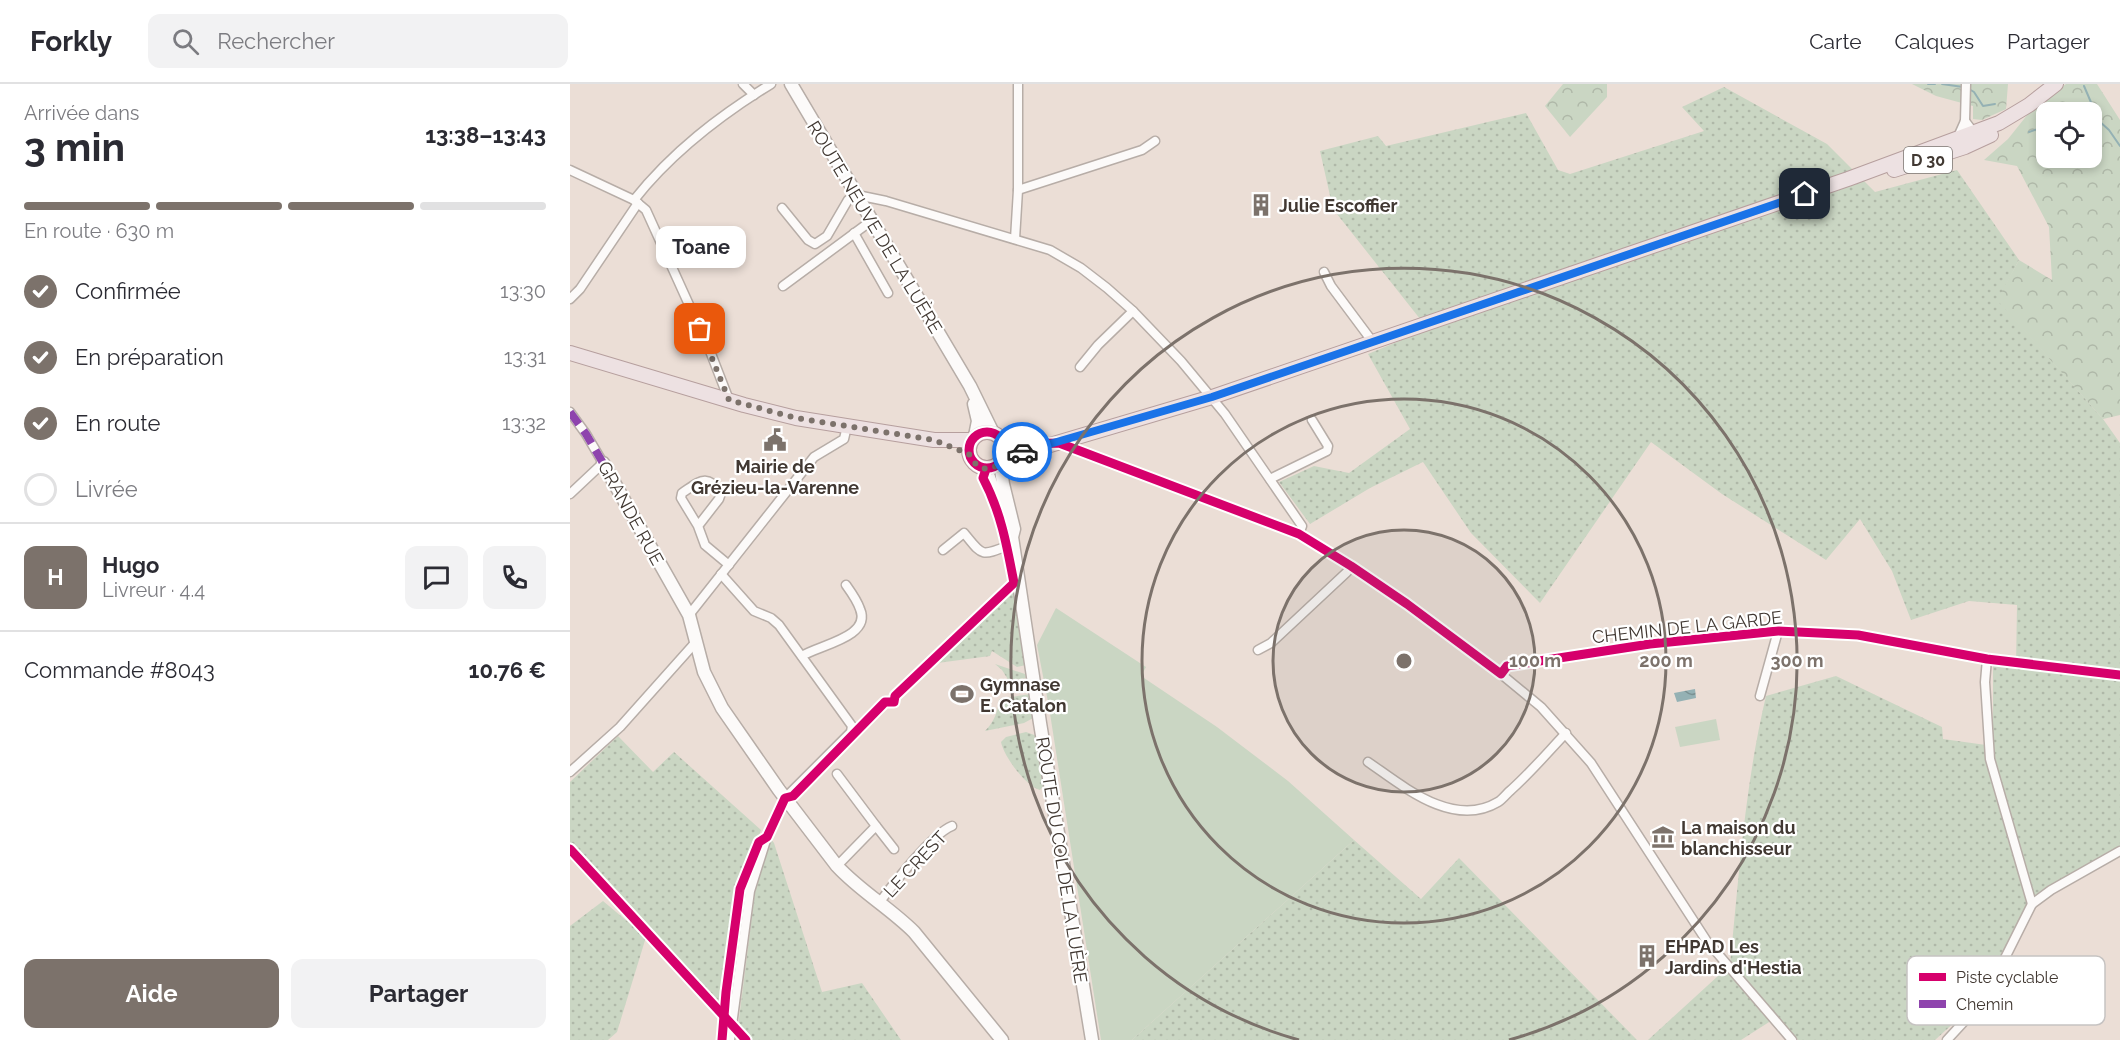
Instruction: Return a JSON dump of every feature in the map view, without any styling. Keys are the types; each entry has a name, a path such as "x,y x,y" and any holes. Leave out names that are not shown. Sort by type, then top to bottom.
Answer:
{"main road":[{"name":"D 30","path":"1002,460 1212,397 1848,179 2005,120 2056,84"},
{"name":"D 30","path":"1848,179 1891,171 1965,147 1993,134 2005,120"},
{"path":"570,353 796,418 934,440 972,443"},
{"path":"981,433 998,437 1005,446 1002,460 991,468 978,466 972,461 972,443 981,433"},
{"name":"D 30","path":"998,437 1028,444 1059,442"}],"street":[{"path":"743,84 754,95"},
{"path":"570,299 580,289 636,202 667,161 687,143 771,84"},
{"name":"ROUTE NEUVE DE LA LUÈRE","path":"790,84 998,437"},
{"path":"1015,239 1018,190 1018,84"},
{"path":"1956,140 1965,121 1966,84"},
{"path":"1921,162 1965,141 1974,133 1965,121"},
{"path":"1018,190 1142,150 1155,141"},
{"path":"570,170 636,202 646,210 719,371 729,400"},
{"path":"782,208 808,240 815,244 827,236 848,200 856,195 886,201 1050,250 1081,268 1133,311 1212,397 1302,526 1299,534"},
{"path":"783,286 871,221"},
{"path":"854,234 888,293"},
{"path":"1324,272 1331,286 1372,341"},
{"path":"1080,367 1098,345 1133,311"},
{"name":"ROUTE NEUVE DE LA LUÈRE","path":"959,370 978,421 972,443"},
{"name":"GRANDE RUE","path":"570,412 586,434 689,615 704,672 722,708 785,798 837,866 851,881 901,919 914,932 1002,1040"},
{"path":"1270,480 1327,451 1328,446 1312,420"},
{"path":"689,615 814,457 844,439 848,426"},
{"path":"1059,442 1299,534 1407,604 1501,674 1541,707 1591,763 1706,940 1792,1040"},
{"name":"ROUTE DU COL DE LA LUÈRE","path":"1002,460 1003,484 1014,529 1010,541"},
{"path":"570,494 603,463"},
{"name":"ROUTE DU COL DE LA LUÈRE","path":"986,468 1008,530 1092,1040"},
{"path":"698,526 721,493 706,480 702,480 682,493 681,498 698,526 705,545 729,565"},
{"path":"942,549 964,533 979,551 987,554 1010,541"},
{"path":"1258,650 1271,643 1351,566"},
{"path":"721,574 754,611 771,618 779,625 852,726 851,732 785,798 767,837 750,891 730,1040"},
{"path":"802,656 851,635 858,629 862,620 861,610 846,585"},
{"path":"680,600 700,601"},
{"path":"1760,696 1778,631"},
{"name":"CHEMIN DE LA GARDE","path":"1501,674 1507,666 1639,646 1778,631 1858,635 1987,659 1985,682 1990,759 2032,904"},
{"path":"570,772 620,727 695,643"},
{"path":"1368,762 1407,789 1435,804 1457,810 1476,810 1498,802 1566,733"},
{"path":"837,774 894,849"},
{"path":"837,866 876,826"},
{"name":"LE CREST","path":"879,903 895,882 939,835 952,826"},
{"path":"2006,956 2032,904 2051,890 2120,850"},
{"path":"1947,1040 1961,1025"}],"green space":[{"path":"1563,84 1607,84 1607,97 1570,137 1545,106"},
{"path":"1912,84 2008,84 2006,109 1982,120 1973,119 1973,106 1936,96"},
{"path":"2066,84 2097,84 2120,120 2120,415 2103,419 1997,300 2019,260 2052,280 2049,227 2017,166 1984,160 2008,139 2036,106 2036,168 2102,168 2102,102 2042,102"},
{"path":"1724,87 1827,144 1875,192 1957,170 2019,260 1998,300 2103,419 2120,443 2120,846 2030,901 2002,956 1907,956 1907,1025 1952,1025 1935,1040 1798,1040 1777,1017 1741,1040 1648,1040 1730,965 1748,796 1766,696 1836,676 1942,727 1943,739 1993,746 1993,665 2016,667 2017,605 1969,601 1911,620 1892,571 1860,519 1826,560 1722,494 1651,442 1540,603 1471,533 1423,462 1370,488 1310,524 1279,482 1314,466 1349,473 1410,429 1368,354 1428,329 1333,209 1320,151 1378,136 1386,146 1526,113 1558,170 1570,174 1704,131 1682,107"},
{"path":"1013,588 1026,665 1017,667 992,651 990,656 930,664"},
{"path":"1056,608 1146,667 1141,676 1217,727 1288,781 1354,840 1132,1040 1101,1040 1049,707 1037,645"},
{"path":"995,664 1025,674 1026,678 1009,681"},
{"path":"1030,694 1035,717 1024,723 985,731 995,716 999,699"},
{"path":"1716,719 1720,740 1680,747 1675,727"},
{"path":"1026,732 1037,736 1044,785 1040,790 1028,783 1016,770 1001,742 1006,737"},
{"path":"618,736 653,772 674,752 761,830 743,879 723,1007 570,843 570,782"},
{"path":"771,839 822,992 862,983 901,1040 750,1040 738,1027 755,892"},
{"path":"1354,840 1421,899 1459,858 1637,1040 1132,1040"},
{"path":"603,901 646,937 617,1032 608,1040 570,1040 570,926"}],"water":[{"path":"1695,689 1696,698 1677,702 1674,693"}],"waterway":[{"path":"1928,84 1935,84"},
{"path":"1942,84 1963,87"},
{"path":"2084,86 2099,121 2109,130 2120,146"},
{"path":"1969,89 1974,92 1983,106 1995,104"},
{"path":"2029,132 2036,130"}],"marked path":[{"path":"570,412 603,463"}],"cycle path":[{"path":"987,432 1000,437 1005,450 1000,463 987,468 974,463 969,450 974,437 987,432"},
{"path":"1002,440 1028,444 1059,443 1299,534 1407,604 1501,674 1507,666 1650,644 1778,631 1858,635 1987,659 2120,675"},
{"path":"722,1040 740,889 759,842 767,837 785,798 793,796 885,702 894,702 895,696 1014,583 999,516 983,478 986,469"},
{"path":"570,849 746,1040"}],"way so far":[{"path":"700,329 729,400 796,418 934,440 969,454 978,466 986,468 996,466 1003,459 1022,452"}],"place":[{"name":"Julie Escoffier","path":"1261,205"},
{"name":"Toane","path":"700,329"},
{"name":"Mairie de Grézieu-la-Varenne","path":"775,440"},
{"name":"Gymnase E. Catalon","path":"962,694"},
{"name":"La maison du blanchisseur","path":"1663,837"},
{"name":"EHPAD Les Jardins d'Hestia","path":"1647,956"}],"route":[{"path":"1022,452 1212,397 1805,194"}]}
